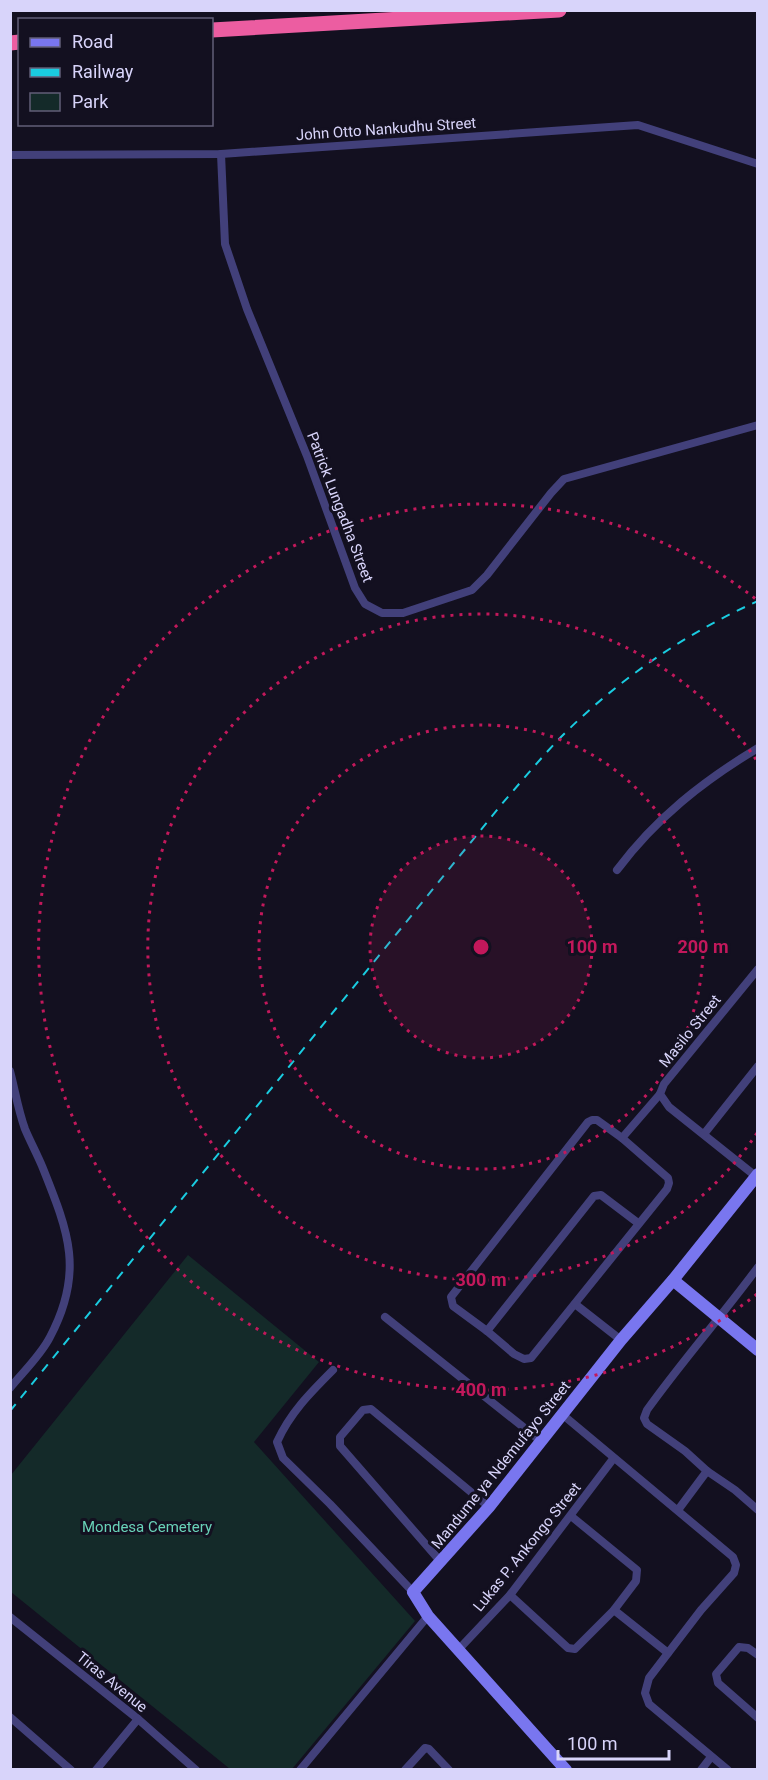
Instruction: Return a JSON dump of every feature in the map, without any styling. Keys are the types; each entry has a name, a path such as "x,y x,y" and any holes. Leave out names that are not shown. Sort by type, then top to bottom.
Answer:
{"highway":[{"path":"213,30 559,10"}],"street":[{"name":"John Otto Nankudhu Street","path":"10,155 221,154 638,125 758,164"},
{"name":"Patrick Lungadha Street","path":"221,154 225,244 355,588 365,604 382,613 404,612 472,590 487,575 550,493 564,479 758,425"},
{"path":"617,870 642,840 690,793 724,768 758,748"},
{"name":"Masilo Street","path":"621,1138 660,1094 664,1084 758,969"},
{"path":"704,1134 758,1066"},
{"path":"10,1071 25,1128 42,1165 64,1224 70,1254 70,1281 61,1313 50,1339 10,1388"},
{"path":"660,1094 669,1107 757,1176"},
{"path":"597,1120 668,1178 667,1189 638,1223 531,1358 524,1359 514,1354 453,1306 451,1297 588,1122 597,1120"},
{"name":"Mandume ya Ndemufayo Street","path":"413,1592 489,1507 621,1340 673,1281 757,1176"},
{"path":"487,1331 594,1196 601,1195 638,1223"},
{"path":"758,1267 719,1319 677,1368 646,1410 644,1418 647,1424 685,1451 758,1510"},
{"path":"673,1281 758,1350"},
{"path":"575,1304 621,1340"},
{"path":"385,1317 542,1442"},
{"path":"333,1370 297,1407 284,1425 277,1442 283,1458 413,1592 428,1616 566,1770"},
{"path":"441,1562 340,1446 340,1437 363,1410 371,1409 489,1507"},
{"path":"563,1415 733,1557 736,1565 734,1573 701,1610 649,1678 645,1693 648,1704 728,1770"},
{"name":"Lukas P. Ankongo Street","path":"459,1649 510,1595 613,1459"},
{"path":"678,1510 707,1471"},
{"path":"510,1595 568,1648 575,1649 579,1646 614,1610 636,1581 637,1570 570,1516"},
{"path":"614,1610 668,1653"},
{"path":"300,1770 428,1616"},
{"name":"Tiras Avenue","path":"12,1623 138,1719 196,1770"},
{"path":"758,1654 748,1648 739,1647 716,1674 716,1679 758,1718"},
{"path":"10,1717 71,1770"},
{"path":"96,1770 138,1719"},
{"path":"405,1770 425,1748 429,1749 449,1770"},
{"path":"701,1770 711,1757"}],"green space":[{"name":"Mondesa Cemetery","path":"188,1255 319,1362 254,1442 415,1621 292,1769 230,1769 11,1592 11,1475"}],"railway":[{"path":"10,1411 501,805 552,747 604,698 652,661 704,628 758,601"}]}
